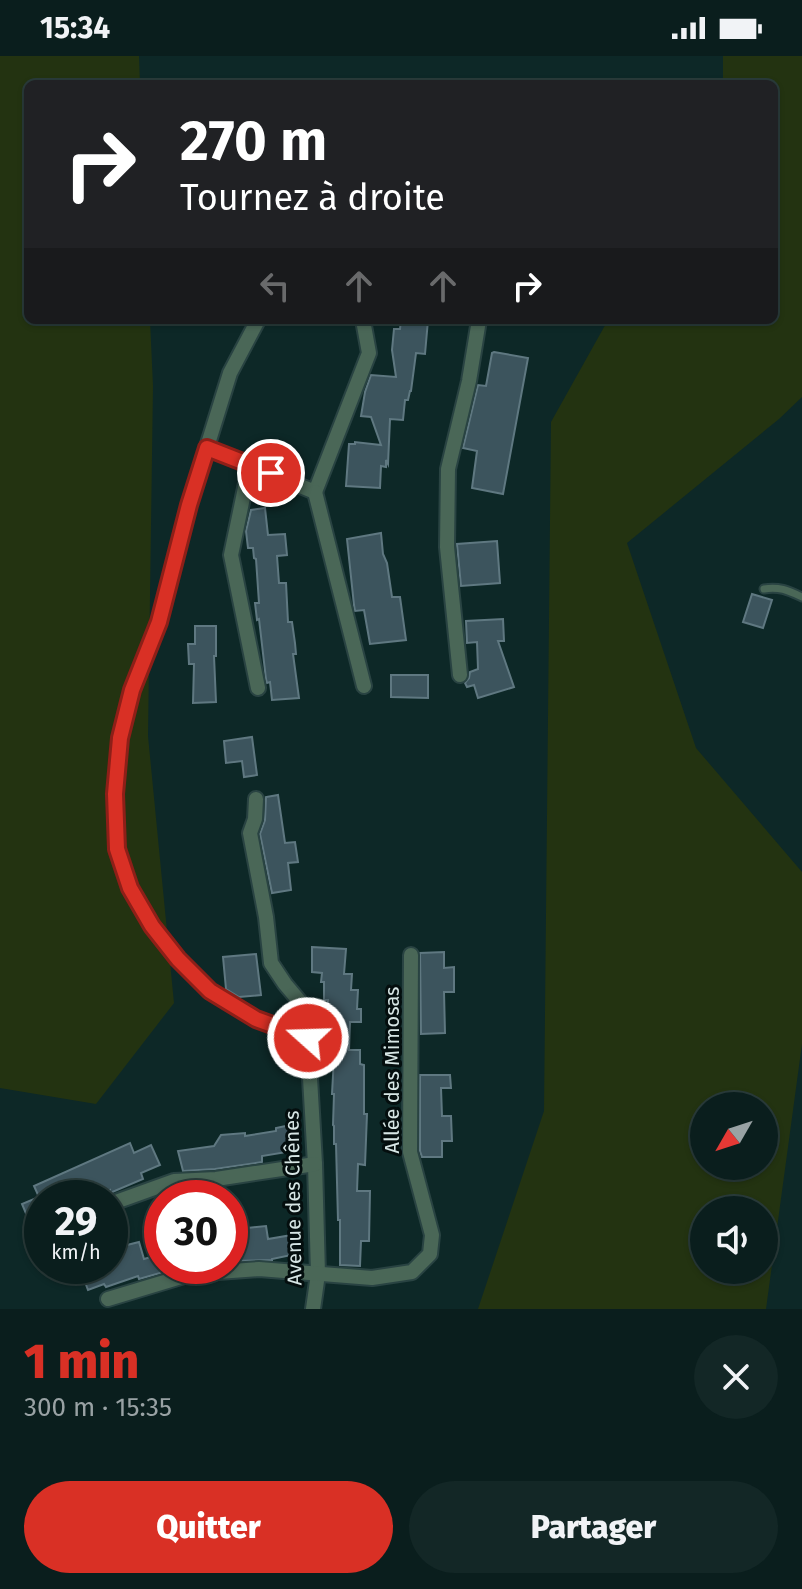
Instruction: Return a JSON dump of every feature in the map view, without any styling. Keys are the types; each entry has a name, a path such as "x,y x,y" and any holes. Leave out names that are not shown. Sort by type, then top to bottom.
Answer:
{"street":[{"path":"256,324 230,373 189,505 159,622 132,690 120,738 115,794 117,849 130,888 152,926 178,959 210,991 256,1019 308,1038"},
{"path":"364,324 369,353 315,492 364,686"},
{"path":"460,675 447,547 448,469 469,381 478,324"},
{"path":"207,448 315,492"},
{"path":"250,464 231,555 258,688"},
{"name":"Avenue des Chênes","path":"256,799 255,819 250,833 271,963 306,1009 318,1274 313,1309"},
{"name":"Allée des Mimosas","path":"318,1274 372,1278 412,1272 430,1254 432,1235 410,1152 411,955"},
{"path":"128,1198 174,1181 216,1179 315,1164"},
{"path":"108,1299 191,1274 259,1269 318,1274"}],"lane":[{"path":"764,589 786,589 802,597"}],"green space":[{"path":"0,56 139,56 140,80 24,80 24,324 150,324 153,386 148,736 174,1003 96,1104 0,1088"},
{"path":"723,56 802,56 802,397 627,543 696,748 802,872 802,1044 778,1221 778,1196 690,1196 690,1284 769,1284 766,1309 478,1309 544,1111 551,422 606,324 778,324 778,80 723,80"}],"building":[{"path":"401,324 428,324 425,354 416,353 403,420 390,419 388,464 386,460 386,467 381,466 380,488 346,486 349,444 381,445 371,417 361,416 371,375 396,377 392,350 394,329 400,329"},
{"path":"494,352 528,358 503,494 472,488 477,451 463,448 478,385 486,386"},
{"path":"265,508 268,535 285,534 287,555 277,556 279,583 286,583 299,698 272,700 270,682 267,683 266,679 255,603 259,603 256,559 253,548 248,548 246,531 251,510"},
{"path":"381,533 392,597 400,597 406,640 370,644 364,610 355,611 347,539"},
{"path":"497,541 500,583 461,586 457,544"},
{"path":"752,594 772,600 763,628 743,622"},
{"path":"503,619 504,641 498,641 514,687 478,698 474,685 467,687 465,683 470,672 478,669 477,642 467,643 466,621"},
{"path":"195,626 216,626 216,702 193,703 194,664 189,664 188,644 195,644"},
{"path":"391,675 428,675 428,698 391,697"},
{"path":"252,737 257,775 244,777 242,761 226,763 224,741"},
{"path":"278,795 285,843 295,842 298,862 288,863 291,890 272,893 260,834 265,820 266,797"},
{"path":"312,947 346,949 344,974 352,974 351,990 358,990 357,1009 361,1009 361,1022 350,1022 349,1050 360,1050 360,1064 364,1065 364,1114 367,1114 365,1165 358,1164 357,1191 370,1191 369,1241 361,1241 360,1266 340,1265 332,1094 333,1038 330,1038 330,1021 319,1021 320,1009 328,1009 328,1000 324,1000 322,973 312,972"},
{"path":"444,952 444,968 454,967 454,992 444,992 445,1033 421,1034 420,953"},
{"path":"256,954 261,995 239,997 226,989 223,957"},
{"path":"420,1075 450,1075 451,1088 441,1088 442,1116 451,1116 452,1141 442,1141 442,1157 422,1157 420,1151"},
{"path":"295,1124 299,1150 262,1156 262,1162 183,1171 178,1151 214,1146 221,1135 245,1133 245,1136"},
{"path":"130,1143 134,1153 151,1145 160,1165 141,1173 143,1179 128,1185 128,1180 47,1180"},
{"path":"266,1226 268,1239 292,1235 296,1254 272,1260 248,1261 248,1228"},
{"path":"139,1242 144,1259 144,1278 139,1279 138,1276 128,1279 128,1245"},
{"path":"86,1284 104,1284 88,1290"}],"route":[{"path":"271,473 207,448 159,622 132,690 120,738 115,794 117,849 130,888 152,926 178,959 210,991 256,1019 308,1038"}]}
